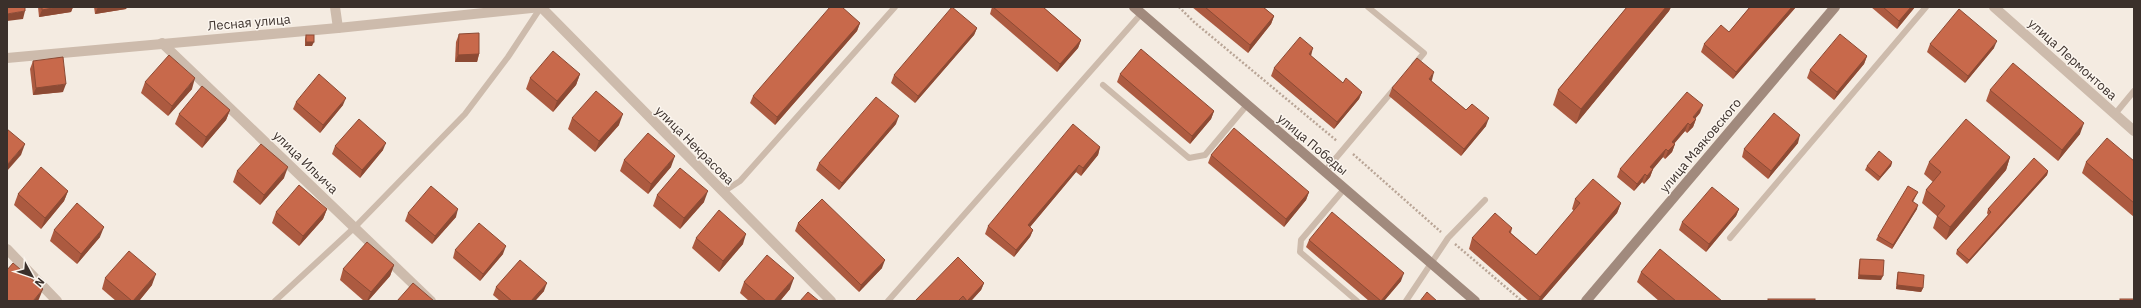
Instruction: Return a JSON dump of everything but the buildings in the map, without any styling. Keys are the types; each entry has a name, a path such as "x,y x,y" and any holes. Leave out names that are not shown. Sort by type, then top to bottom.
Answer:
{"street":[{"path":"335,7 338,28"},
{"name":"Лесная улица","path":"7,58 338,28 541,7"},
{"name":"улица Некрасова","path":"541,7 831,301"},
{"name":"улица Маяковского","path":"1586,301 1835,7"},
{"name":"улица Лермонтова","path":"1994,7 2134,131"},
{"name":"улица Победы","path":"1141,9 1247,105 1475,301"},
{"name":"улица Ильича","path":"162,43 431,301"},
{"path":"7,249 57,301"}],"lane":[{"path":"275,301 355,227 465,114 508,57 541,7"},
{"path":"722,192 740,181 895,7"},
{"path":"1368,7 1424,52 1409,70"},
{"path":"1730,238 1926,7"},
{"path":"888,301 1141,9"},
{"path":"1325,171 1399,82"},
{"path":"1103,85 1189,158 1205,155 1247,105"},
{"path":"2115,114 2134,91"},
{"path":"1344,188 1301,240 1300,252 1357,301"},
{"path":"1406,301 1448,238 1485,200"}]}
